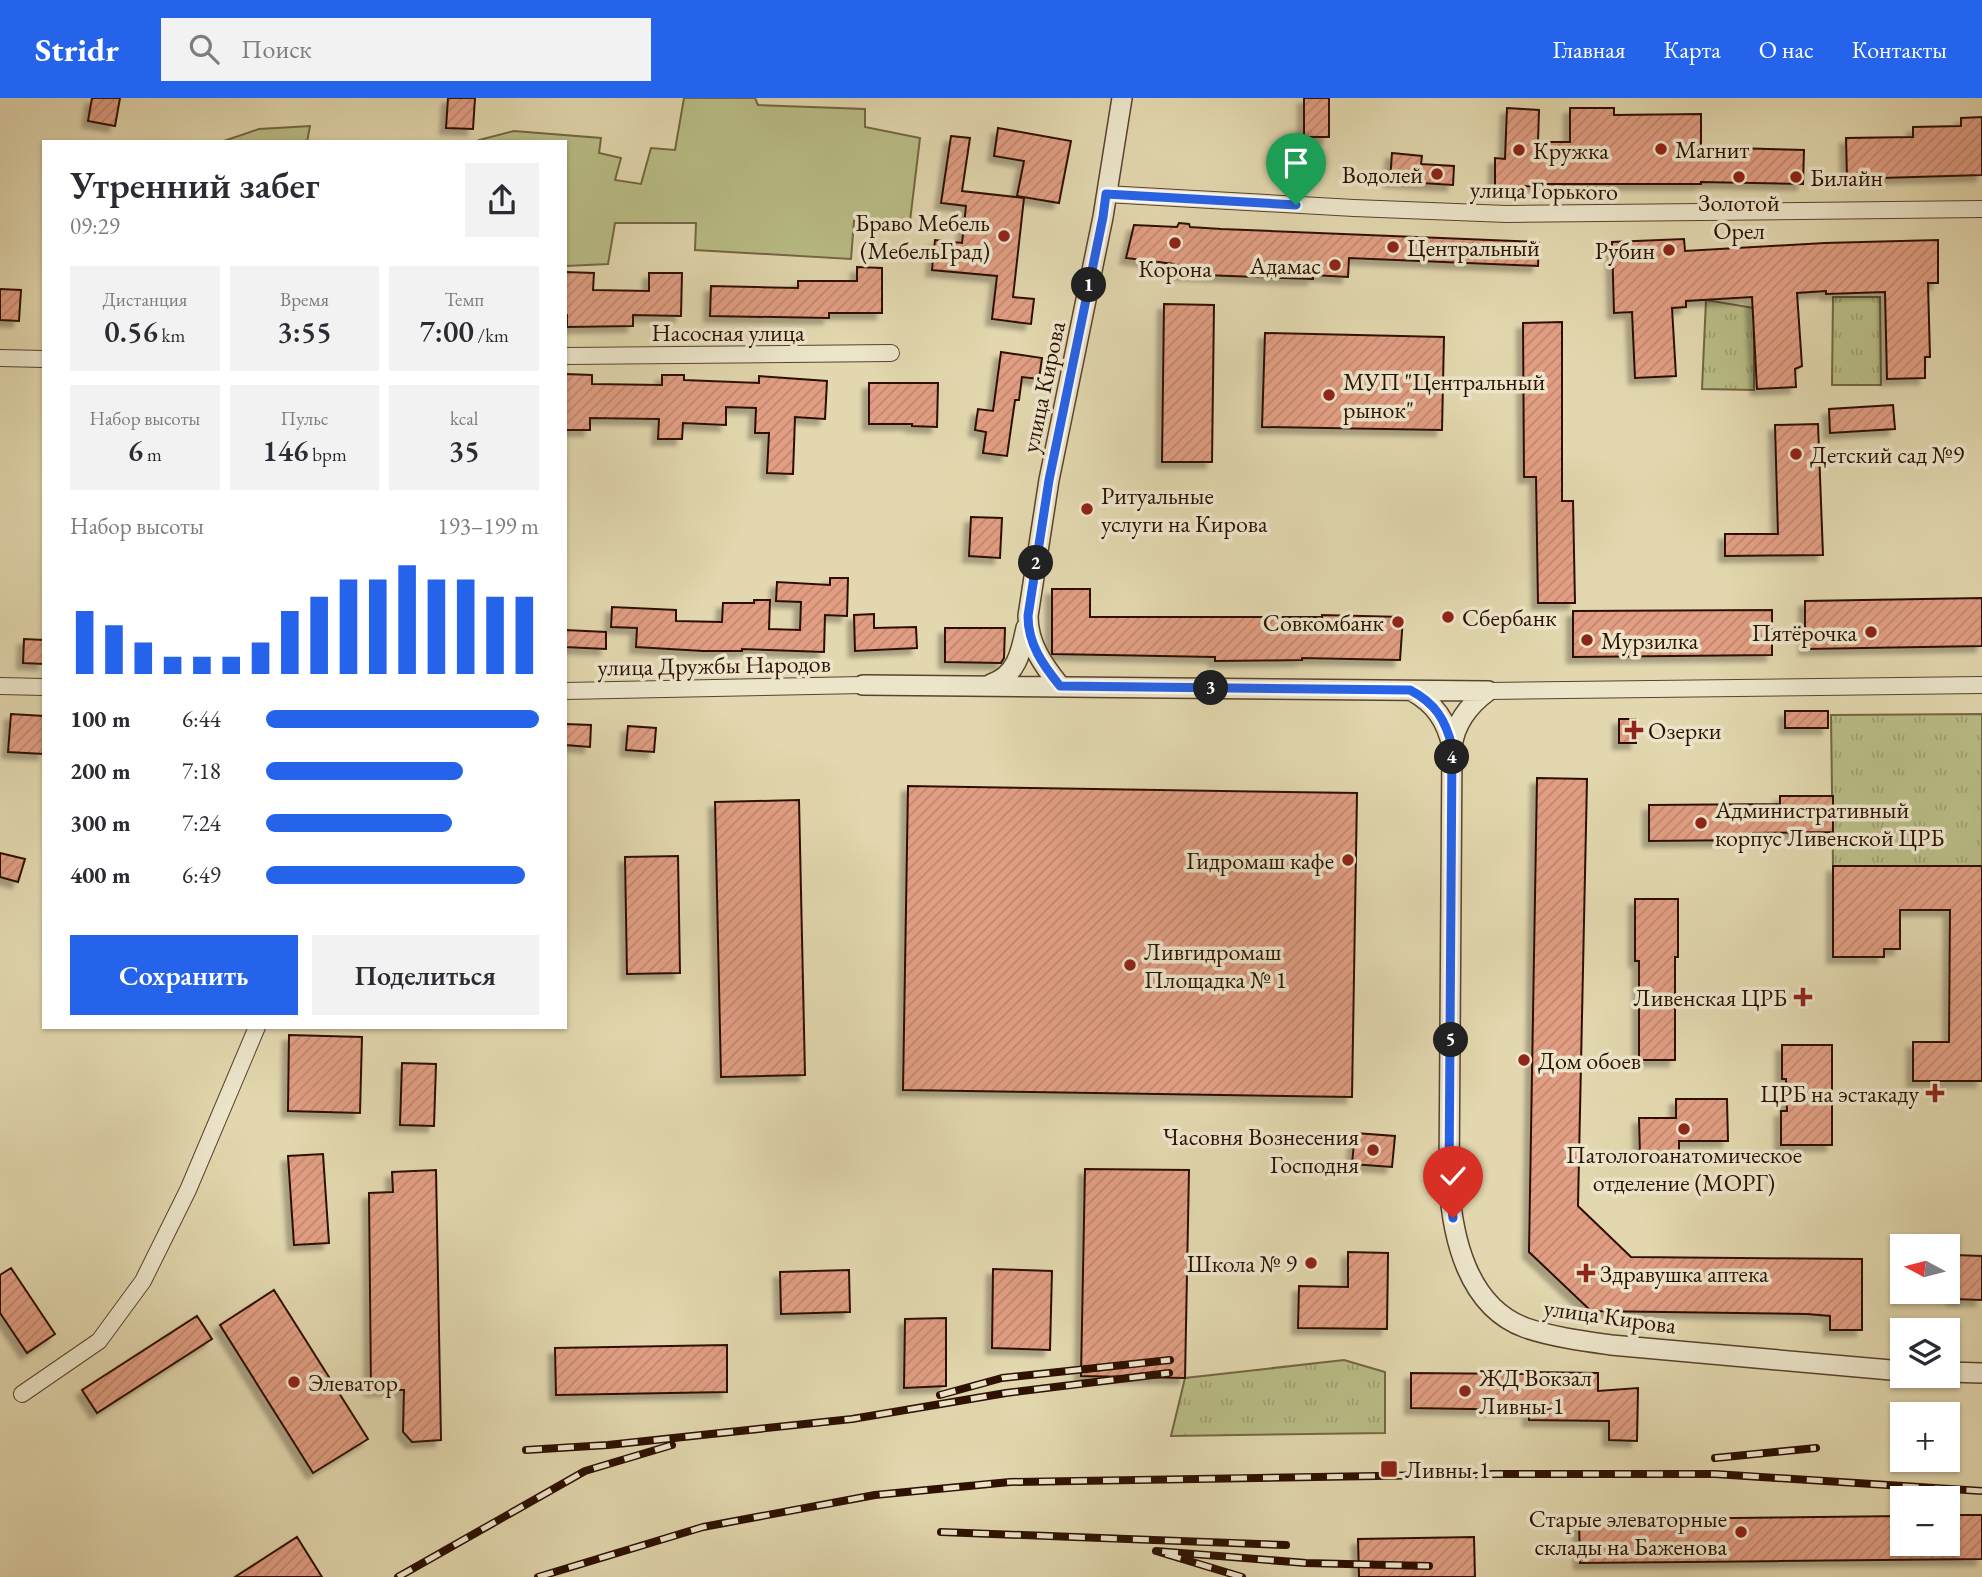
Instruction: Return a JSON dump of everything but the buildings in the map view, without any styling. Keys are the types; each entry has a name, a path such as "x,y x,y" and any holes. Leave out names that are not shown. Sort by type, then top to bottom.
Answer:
{"street":[{"name":"улица Кирова","path":"985,685 1000,680 1013,669 1023,647 1049,480 1103,217 1122,98"},
{"name":"улица Горького","path":"1106,194 1507,214 1982,209"},
{"name":"Насосная улица","path":"567,356 891,354"},
{"path":"0,358 42,359"},
{"path":"1028,616 1029,631 1036,652 1060,686"},
{"path":"863,685 1488,691 1982,685"},
{"name":"улица Дружбы Народов","path":"567,691 863,685"},
{"path":"0,686 42,687"},
{"path":"1410,690 1428,701 1439,712 1447,727 1452,747"},
{"name":"улица Кирова","path":"1488,691 1463,715 1452,747 1449,1182 1460,1251 1480,1292 1496,1310 1514,1322 1526,1328 1569,1339 1890,1370"},
{"path":"22,1394 99,1341 143,1281 188,1190 256,1029"},
{"path":"1960,1372 1982,1373"}],"green space":[{"path":"684,98 755,98 758,105 865,109 865,127 920,138 910,221 854,221 851,259 695,250 696,223 615,223 608,264 567,266 567,140 479,140 514,131 601,138 599,153 621,158 615,180 641,184 651,148 675,150"},
{"path":"310,126 307,140 227,140 259,129"},
{"path":"1833,297 1880,297 1881,385 1832,385"},
{"path":"1706,300 1754,308 1754,390 1702,389"},
{"path":"1982,714 1982,866 1833,866 1831,715"},
{"path":"1344,1360 1385,1372 1385,1433 1171,1436 1185,1378"}],"railway":[{"path":"940,1395 1002,1378 1170,1360"},
{"path":"526,1450 608,1445 852,1419 1006,1393 1169,1373"},
{"path":"398,1577 585,1471 672,1445"},
{"path":"1715,1458 1816,1448"},
{"path":"538,1577 703,1527 875,1495 1010,1482 1497,1474 1715,1474 1982,1491"},
{"path":"941,1532 1286,1545"},
{"path":"1242,1577 1156,1551 1306,1563 1429,1566"}],"place":[{"name":"Магнит","path":"1661,149"},
{"name":"Кружка","path":"1519,150"},
{"name":"Водолей","path":"1437,174"},
{"name":"Золотой Орел","path":"1739,177"},
{"name":"Билайн","path":"1796,177"},
{"name":"Браво Мебель (МебельГрад)","path":"1004,236"},
{"name":"Корона","path":"1175,243"},
{"name":"Центральный","path":"1393,247"},
{"name":"Рубин","path":"1669,250"},
{"name":"Адамас","path":"1335,265"},
{"name":"МУП \"Центральный рынок\"","path":"1329,395"},
{"name":"Детский сад №9","path":"1796,454"},
{"name":"Ритуальные услуги на Кирова","path":"1087,509"},
{"name":"Сбербанк","path":"1448,617"},
{"name":"Совкомбанк","path":"1398,622"},
{"name":"Пятёрочка","path":"1871,632"},
{"name":"Мурзилка","path":"1587,640"},
{"name":"Озерки","path":"1634,730"},
{"name":"Административный корпус Ливенской ЦРБ","path":"1701,823"},
{"name":"Гидромаш кафе","path":"1348,860"},
{"name":"Ливгидромаш Площадка № 1","path":"1130,965"},
{"name":"Ливенская ЦРБ","path":"1803,997"},
{"name":"Дом обоев","path":"1524,1060"},
{"name":"ЦРБ на эстакаду","path":"1935,1093"},
{"name":"Патологоанатомическое отделение (МОРГ)","path":"1684,1129"},
{"name":"Часовня Вознесения Господня","path":"1373,1150"},
{"name":"Школа № 9","path":"1311,1263"},
{"name":"Здравушка аптека","path":"1586,1273"},
{"name":"Элеватор","path":"294,1382"},
{"name":"ЖД Вокзал Ливны-1","path":"1465,1391"},
{"name":"Ливны-1","path":"1389,1469"},
{"name":"Старые элеваторные склады на Баженова","path":"1741,1532"}],"route":[{"path":"1296,205 1106,194 1049,480 1028,616 1029,631 1042,662 1060,686 1410,690 1428,701 1439,712 1450,735 1452,747 1449,1182 1453,1218"}]}
